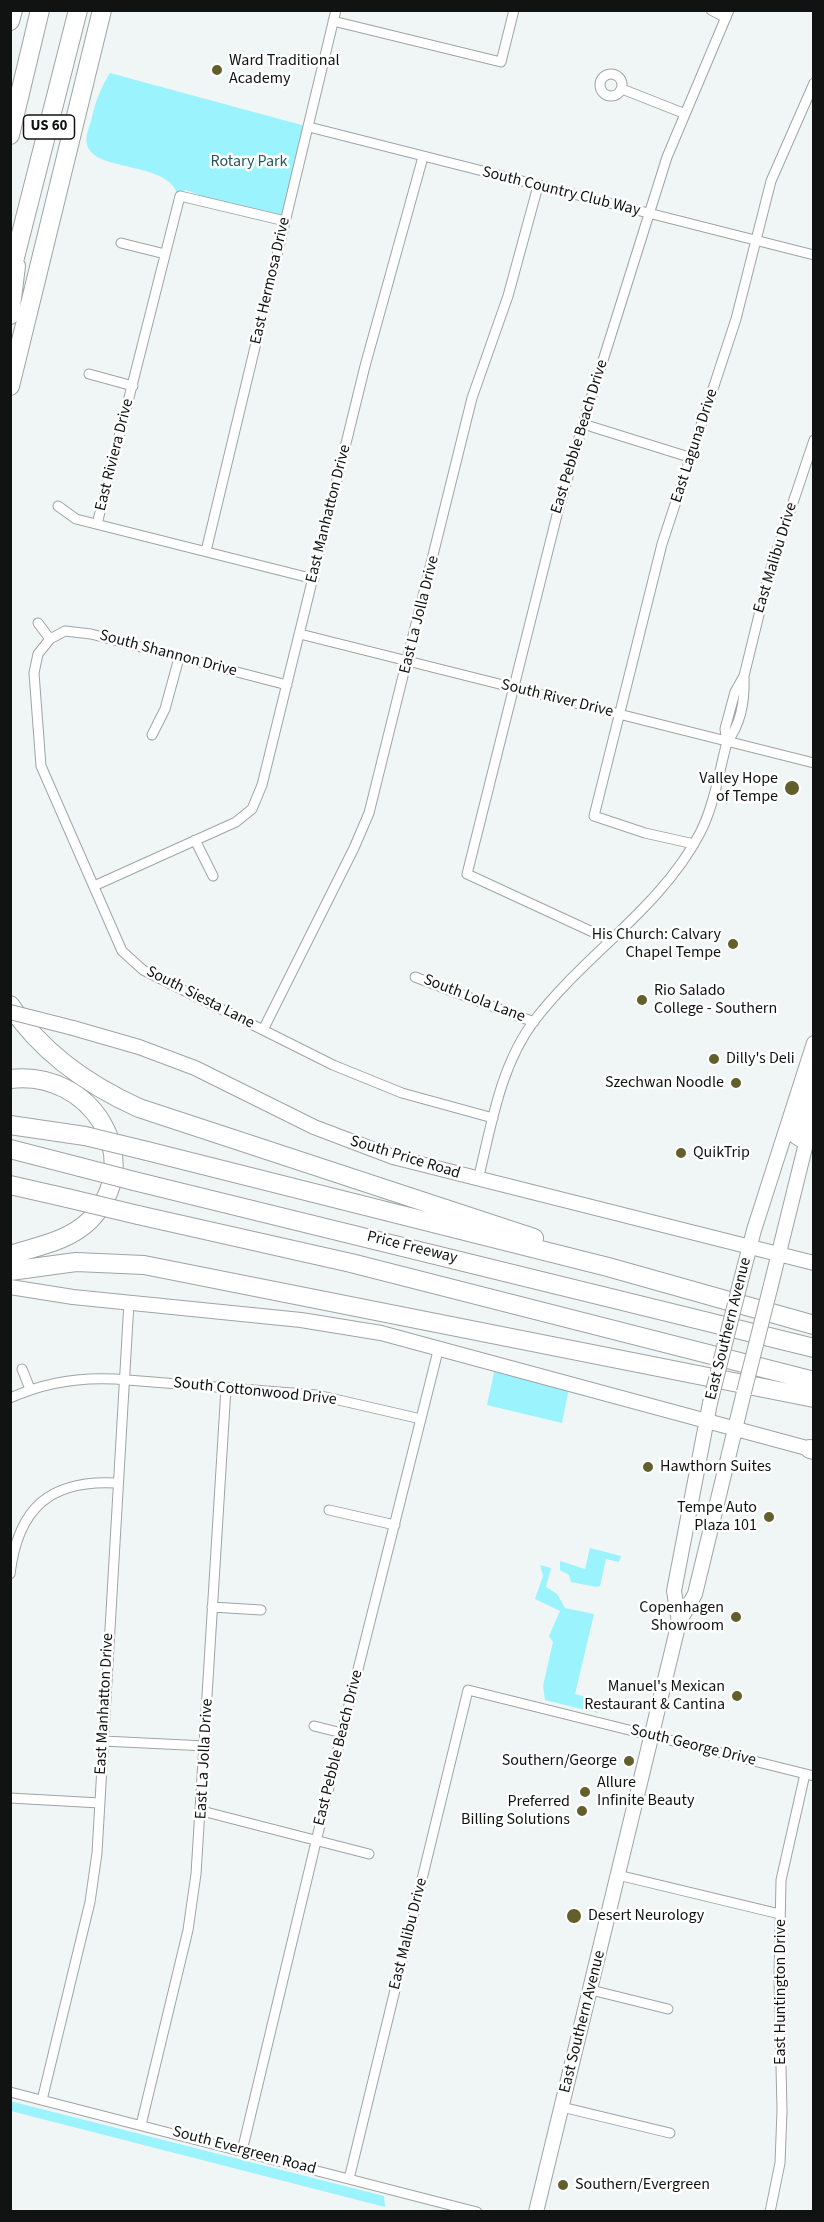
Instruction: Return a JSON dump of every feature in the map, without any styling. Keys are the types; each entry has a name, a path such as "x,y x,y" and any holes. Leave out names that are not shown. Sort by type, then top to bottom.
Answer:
{"highway":[{"path":"10,21 13,10"},
{"name":"US 60","path":"10,135 40,10"},
{"name":"US 60","path":"10,277 78,10"},
{"path":"10,386 102,10"},
{"path":"10,315 19,243"},
{"path":"10,1005 43,1044 81,1077 139,1108 590,1256 608,1267"},
{"path":"10,1079 42,1079 72,1090 103,1123 110,1142 112,1164 107,1192 89,1220 60,1239 10,1255"},
{"path":"10,1125 86,1136 147,1151 608,1267 813,1325"},
{"name":"Price Freeway","path":"10,1149 813,1348"},
{"name":"Price Freeway","path":"10,1185 351,1263 813,1381"},
{"path":"10,1271 76,1262 144,1265 813,1398"}],"main road":[{"name":"South Price Road","path":"10,1012 140,1047 195,1068 314,1127 376,1151 478,1180 813,1263"},
{"name":"East Southern Avenue","path":"679,1622 674,1591 710,1403 750,1247 813,1043"},
{"path":"806,1143 798,1141 796,1137 813,1073"},
{"name":"East Southern Avenue","path":"536,2211 679,1622 695,1594 813,1111"},
{"path":"10,1287 310,1321 439,1347 812,1450"}],"street":[{"name":"East Hermosa Drive","path":"207,551 336,10"},
{"path":"333,21 501,62 514,10"},
{"path":"711,10 727,14"},
{"name":"East Pebble Beach Drive","path":"610,940 467,874 556,515 583,424 651,214 667,157 683,113 727,14"},
{"name":"East Laguna Drive","path":"694,844 645,833 594,816 662,544 736,319 771,181 813,83"},
{"path":"622,89 683,113"},
{"name":"South Country Club Way","path":"309,127 813,255"},
{"name":"East Manhatton Drive","path":"94,886 236,822 252,809 262,785 364,366 423,157"},
{"name":"East La Jolla Drive","path":"262,1030 354,848 369,813 409,661 472,399 508,296 538,186"},
{"name":"East Riviera Drive","path":"97,524 180,196 285,221"},
{"path":"121,243 165,254"},
{"name":"East Riviera Drive","path":"89,374 133,386"},
{"path":"583,424 692,458"},
{"name":"East Malibu Drive","path":"478,1180 493,1118 517,1049 534,1022 673,875 694,844 711,805 727,742 735,731 744,694 744,676 769,574 813,444"},
{"path":"58,506 76,519 314,579"},
{"path":"38,622 50,639"},
{"name":"South Shannon Drive","path":"50,639 65,631 91,634 287,685"},
{"name":"South River Drive","path":"300,634 813,764"},
{"name":"South Siesta Lane","path":"50,639 38,654 34,673 41,766 122,951 143,970 333,1065 402,1093 493,1118"},
{"path":"152,735 165,709 179,658"},
{"path":"195,840 213,876"},
{"name":"South Lola Lane","path":"415,977 534,1022"},
{"name":"East Manhatton Drive","path":"42,2100 90,1902 100,1803 129,1302"},
{"name":"East Pebble Beach Drive","path":"242,2151 342,1733 439,1347"},
{"path":"22,1370 30,1389"},
{"path":"10,1398 30,1389 83,1378 124,1380"},
{"name":"South Cottonwood Drive","path":"124,1380 317,1395 421,1419"},
{"name":"East La Jolla Drive","path":"141,2125 189,1930 202,1812 226,1388"},
{"path":"10,1574 14,1548 21,1526 47,1496 69,1485 93,1481 117,1482"},
{"path":"328,1510 395,1525"},
{"path":"212,1607 261,1611"},
{"name":"East Malibu Drive","path":"349,2179 468,1690"},
{"name":"South George Drive","path":"468,1690 809,1775"},
{"path":"314,1726 342,1733"},
{"path":"103,1741 206,1746"},
{"name":"East Huntington Drive","path":"770,2211 780,2163 782,2111 780,1914 786,1851 809,1775"},
{"path":"10,1798 100,1803"},
{"path":"202,1812 369,1854"},
{"path":"618,1875 780,1914"},
{"path":"591,1989 668,2009"},
{"name":"South Evergreen Road","path":"10,2092 477,2211"},
{"path":"562,2107 670,2133"}],"green space":[{"name":"Rotary Park","path":"110,73 309,127 285,221 235,209 186,190 177,193 170,183 159,176 102,159 92,153 86,138 98,96"},
{"path":"495,1368 569,1388 562,1423 487,1405"},
{"path":"590,1548 621,1556 619,1562 606,1559 600,1586 597,1587 571,1582 569,1575 560,1570 560,1561 585,1569"},
{"path":"540,1565 551,1568 546,1587 557,1594 565,1608 594,1614 575,1694 601,1701 598,1713 545,1700 543,1686 553,1642 549,1636 560,1611 535,1599 543,1576"},
{"path":"10,2101 384,2196 385,2207 11,2111"}],"place":[{"name":"Ward Traditional Academy","path":"217,70"},
{"name":"Valley Hope of Tempe","path":"792,788"},
{"name":"His Church: Calvary Chapel Tempe","path":"733,944"},
{"name":"Rio Salado College - Southern","path":"642,1000"},
{"name":"Dilly's Deli","path":"714,1059"},
{"name":"Szechwan Noodle","path":"736,1083"},
{"name":"QuikTrip","path":"681,1153"},
{"name":"Hawthorn Suites","path":"648,1467"},
{"name":"Tempe Auto Plaza 101","path":"769,1517"},
{"name":"Copenhagen Showroom","path":"736,1617"},
{"name":"Manuel's Mexican Restaurant & Cantina","path":"737,1696"},
{"name":"Southern/George","path":"629,1761"},
{"name":"Allure Infinite Beauty","path":"585,1792"},
{"name":"Preferred Billing Solutions","path":"582,1811"},
{"name":"Desert Neurology","path":"574,1916"},
{"name":"Southern/Evergreen","path":"563,2185"}]}
